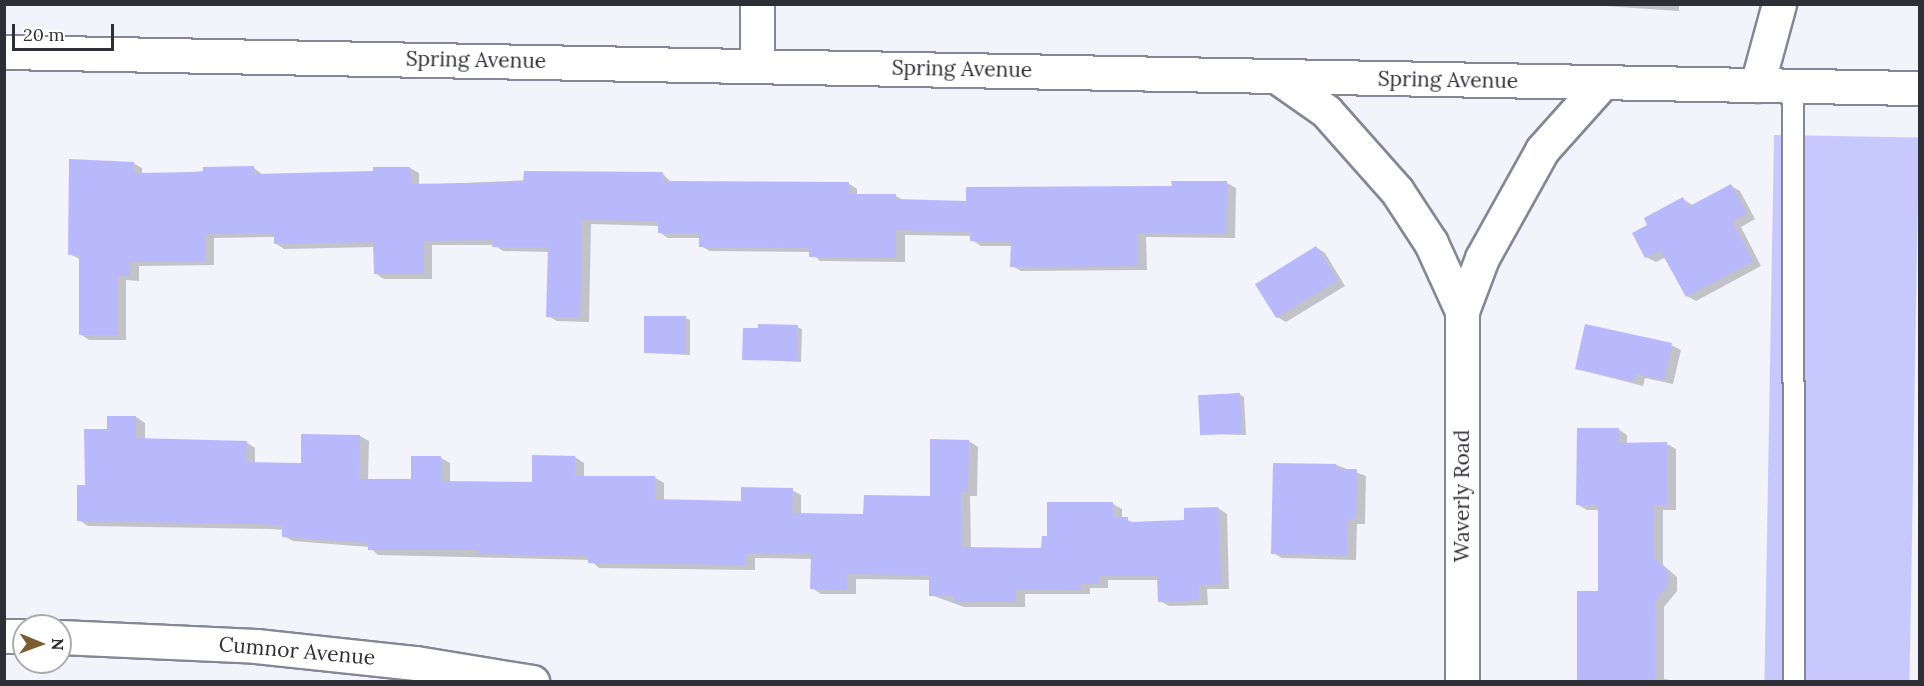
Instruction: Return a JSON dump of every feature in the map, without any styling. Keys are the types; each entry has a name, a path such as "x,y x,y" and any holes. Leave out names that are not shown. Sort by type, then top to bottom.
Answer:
{"street":[{"path":"757,4 757,65"},
{"path":"1757,85 1779,4"},
{"name":"Spring Avenue","path":"4,52 1920,88"},
{"name":"Waverly Road","path":"1276,76 1326,111 1397,191 1431,243 1462,311"},
{"name":"Waverly Road","path":"1462,681 1462,311 1482,258 1542,150 1602,83"},
{"name":"Cumnor Avenue","path":"72,637 256,645 416,663 532,681"}],"lane":[{"path":"1793,86 1794,681"}],"shaded area":[{"path":"1774,135 1919,138 1909,682 1764,682"}],"building":[{"path":"69,159 134,162 133,173 203,172 203,167 254,166 254,174 373,171 373,167 410,167 411,184 523,182 524,171 663,172 663,181 849,182 849,194 896,194 896,199 966,201 966,187 1172,186 1171,181 1227,181 1226,233 1138,233 1138,266 1010,267 1011,242 970,241 970,232 896,230 896,258 809,257 809,248 699,247 699,233 658,233 658,221 582,220 580,317 546,317 548,247 492,247 493,240 424,241 424,274 374,274 373,242 274,244 274,233 205,234 205,261 130,262 130,276 118,276 118,335 79,335 79,255 68,255"},
{"path":"1731,184 1747,213 1732,221 1753,261 1686,297 1660,250 1645,258 1632,233 1647,225 1644,218 1683,197 1688,207"},
{"path":"1316,246 1337,280 1276,318 1255,284"},
{"path":"644,316 686,316 686,353 644,353"},
{"path":"758,324 798,325 797,361 742,360 743,328 758,328"},
{"path":"1585,324 1672,343 1664,380 1636,374 1634,382 1575,369"},
{"path":"1240,393 1242,433 1200,435 1198,395"},
{"path":"107,416 136,416 136,438 247,441 246,462 301,463 301,434 360,435 359,479 411,479 411,456 441,456 442,481 532,482 532,455 575,456 575,476 655,476 655,499 741,501 741,487 793,488 792,513 863,514 864,495 930,496 930,439 969,440 968,492 961,491 962,547 1041,548 1042,536 1047,536 1047,502 1113,502 1113,517 1128,517 1128,522 1184,520 1184,508 1218,507 1221,584 1199,585 1199,600 1158,602 1157,576 1099,576 1099,584 1081,584 1081,590 1016,589 1016,602 954,602 954,596 929,596 929,575 847,574 847,590 810,589 811,554 746,553 746,565 588,563 588,556 477,554 478,550 368,550 368,543 282,537 282,526 261,524 77,521 77,485 85,485 84,429 107,429"},
{"path":"1577,428 1619,428 1618,443 1667,442 1667,505 1654,505 1654,558 1668,571 1668,585 1655,601 1655,681 1577,681 1577,591 1598,591 1598,505 1576,505"},
{"path":"1273,463 1336,464 1338,469 1357,469 1356,519 1348,519 1347,555 1271,554"}]}
